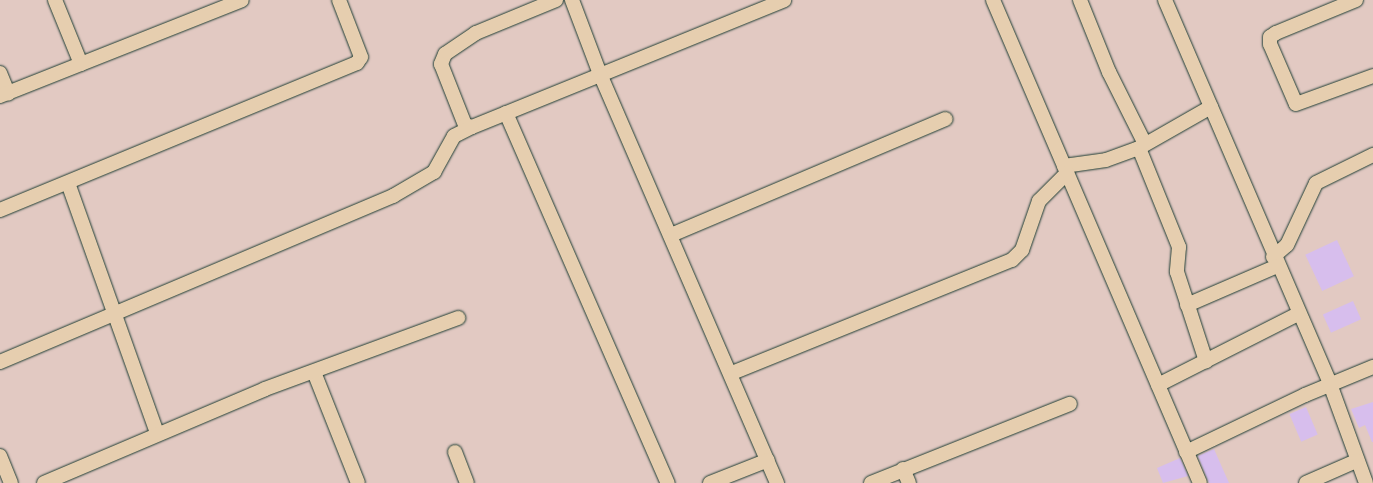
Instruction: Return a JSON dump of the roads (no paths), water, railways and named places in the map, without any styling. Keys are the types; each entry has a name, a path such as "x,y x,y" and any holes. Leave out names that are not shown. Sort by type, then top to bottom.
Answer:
{"street":[{"path":"56,0 81,64"},
{"path":"0,73 4,95 242,0"},
{"path":"0,210 357,63 361,57 339,0"},
{"path":"472,127 464,125 460,117 441,64 445,54 476,33 556,0"},
{"path":"572,0 600,74 732,372 777,483"},
{"path":"0,362 112,312 423,180 434,172 454,136 472,127 784,0"},
{"path":"993,0 1200,483"},
{"path":"1080,0 1142,146 1179,246 1177,272 1206,360"},
{"path":"1165,0 1275,262 1330,384 1356,461 1366,483"},
{"path":"1356,0 1276,33 1270,37 1270,44 1296,104 1373,76"},
{"path":"732,372 1012,260 1022,250 1039,201 1065,169 1106,160 1142,146 1211,106"},
{"path":"506,113 668,483"},
{"path":"671,236 946,119"},
{"path":"1187,305 1275,262 1287,245 1316,183 1373,156"},
{"path":"68,183 112,312 157,433"},
{"path":"1158,385 1298,314"},
{"path":"44,483 157,433 458,318"},
{"path":"1186,452 1330,384 1373,367"},
{"path":"314,372 358,483"},
{"path":"871,483 1070,404"},
{"path":"454,452 467,483"},
{"path":"0,456 11,483"},
{"path":"710,483 768,460"},
{"path":"1306,483 1356,461"},
{"path":"903,470 909,483"}]}
